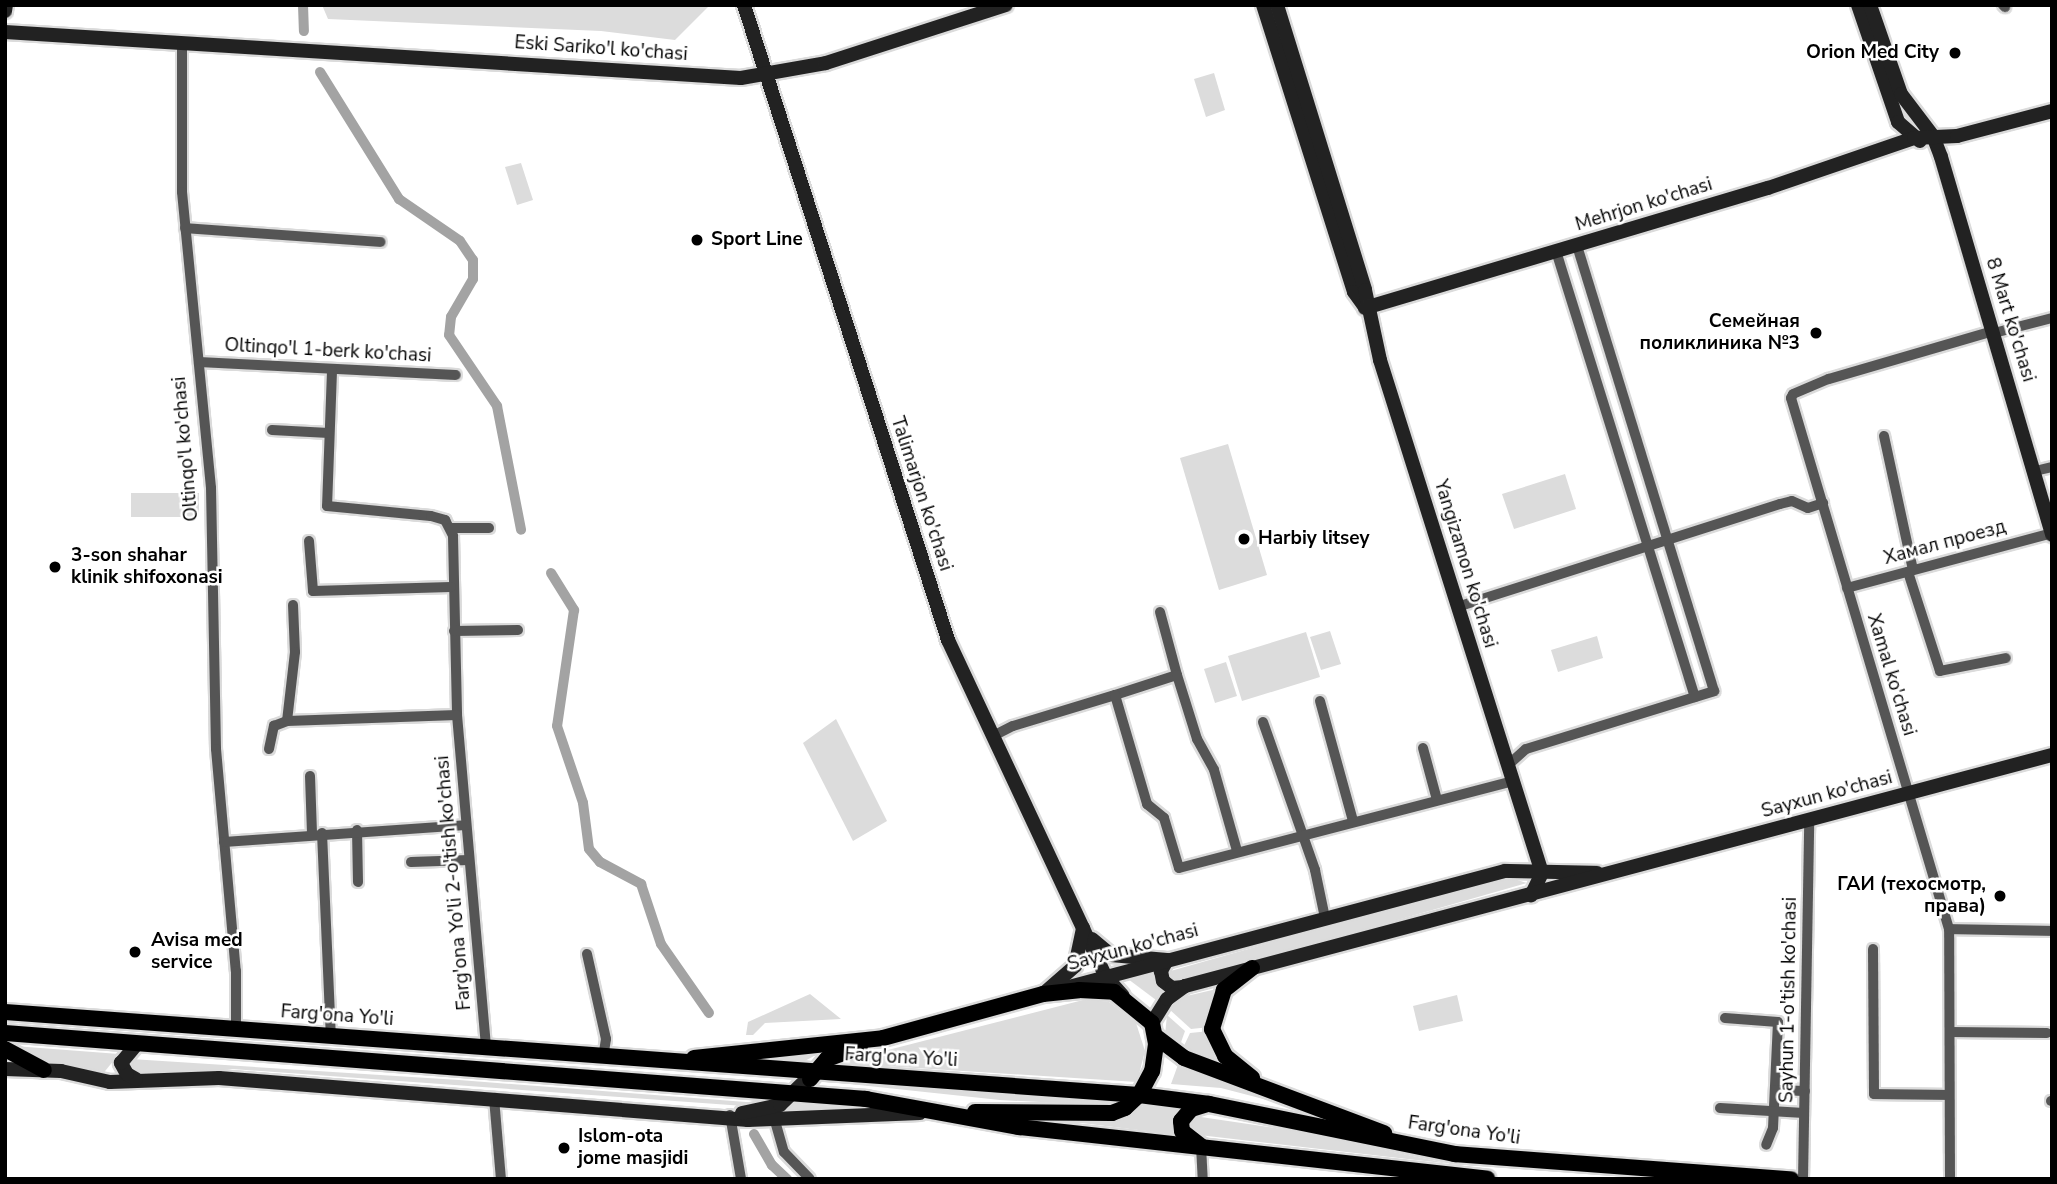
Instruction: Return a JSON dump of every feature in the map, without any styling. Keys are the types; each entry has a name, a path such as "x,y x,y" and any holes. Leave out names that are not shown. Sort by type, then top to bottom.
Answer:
{"main road":[{"path":"5,11 6,5"},
{"name":"Talimarjon ko'chasi","path":"744,5 948,640 1106,977 1123,996"},
{"name":"Eski Sariko'l ko'chasi","path":"183,42 741,78 768,76 852,55 1006,5"},
{"name":"Yangizamon ko'chasi","path":"1263,5 1354,292 1365,308"},
{"name":"Yangizamon ko'chasi","path":"1277,5 1364,290 1365,308 1542,873"},
{"path":"1858,5 1898,122 1900,135 1889,146"},
{"name":"8 Mart ko'chasi","path":"1870,5 1901,94 1933,136 1941,157 2052,533"},
{"path":"5,32 183,42"},
{"name":"Mehrjon ko'chasi","path":"1933,136 2052,104"},
{"name":"Mehrjon ko'chasi","path":"1365,308 1577,246 1914,138 1957,136 2052,111"},
{"path":"1898,122 1914,138 1941,157 1946,144 1957,136"},
{"name":"Sayxun ko'chasi","path":"1154,1030 1167,999 1185,986 1809,822 2052,755"},
{"path":"1505,872 1526,857 1529,831"},
{"name":"Sayxun ko'chasi","path":"662,1062 883,1038 1167,960 1505,872 1612,874"},
{"path":"1531,896 1542,873"},
{"path":"1083,927 1107,953 1167,960 1161,971 1163,981 1172,988 1185,986"},
{"path":"1043,994 1075,966 1083,927"},
{"path":"1252,968 1224,990 1212,1029 1225,1056 1262,1086"},
{"path":"1043,994 1096,989 1123,996 1184,1058 1426,1149"},
{"name":"Farg'ona Yo'li","path":"5,1012 812,1074 1139,1095 1209,1104 1426,1149 1536,1163 1791,1179"},
{"path":"5,1069 44,1070 110,1082 219,1078 730,1115 775,1121 944,1113 1112,1113 1139,1095 1152,1071 1154,1030"},
{"path":"5,1033 827,1097 1019,1126 1487,1179"},
{"path":"730,1115 773,1108 794,1094 830,1058 883,1038"},
{"path":"121,1067 124,1054 137,1044"},
{"path":"5,1049 44,1070"},
{"path":"110,1082 110,1069 121,1067 136,1079"},
{"path":"812,1074 811,1086 827,1097"},
{"path":"1201,1146 1182,1131 1181,1121 1191,1109 1209,1104"}],"street":[{"name":"Oltinqo'l ko'chasi","path":"183,42 185,228 211,488 216,750 236,971 236,1030"},
{"path":"185,228 380,242"},
{"path":"1507,766 1526,749 1714,691 1577,246"},
{"path":"1556,251 1695,697"},
{"path":"1994,332 2052,318"},
{"name":"Xamal ko'chasi","path":"1950,1179 1949,929 1847,588 1793,394 1994,332"},
{"name":"Oltinqo'l 1-berk ko'chasi","path":"199,362 332,371 456,375"},
{"path":"332,371 327,506 430,516 445,520 450,528 489,528"},
{"path":"272,430 329,433"},
{"path":"1884,436 1910,571 1940,671 2006,658"},
{"path":"2035,471 2052,467"},
{"path":"1457,607 1792,501 1808,508 1823,503"},
{"name":"Farg'ona Yo'li 2-o'tish ko'chasi","path":"450,528 457,715 486,1049"},
{"name":"Хамал проезд","path":"1847,588 2052,533"},
{"path":"309,541 313,590 452,587"},
{"path":"287,721 295,652 293,605"},
{"path":"1160,612 1197,739 1214,770 1237,851"},
{"path":"454,631 518,630"},
{"path":"993,736 1013,726 1177,675"},
{"path":"1115,695 1147,804 1164,818 1179,867 1512,781"},
{"path":"1320,701 1353,821"},
{"path":"269,749 274,726 287,721 457,715"},
{"path":"1263,723 1300,836 1315,870 1325,918"},
{"path":"1423,748 1437,800"},
{"path":"310,776 317,833 331,1037"},
{"name":"Sayhun 1-o'tish ko'chasi","path":"1803,1179 1809,822"},
{"path":"223,842 357,830 465,825"},
{"path":"357,830 358,882"},
{"path":"411,862 468,860"},
{"path":"1949,929 2052,931"},
{"path":"1873,949 1874,1094 1950,1095"},
{"path":"587,954 606,1039 603,1058"},
{"path":"1725,1018 1778,1022 1774,1111 1766,1145"},
{"path":"1950,1032 2047,1033"},
{"path":"1776,1090 1805,1091"},
{"path":"494,1098 501,1179"},
{"path":"1720,1108 1804,1113"},
{"path":"730,1115 741,1179"},
{"path":"775,1121 783,1152 810,1179"},
{"path":"1201,1146 1203,1179"}],"shaded area":[{"path":"322,5 710,5 675,40 601,31 328,19"},
{"path":"1214,73 1225,110 1206,117 1194,79"},
{"path":"521,163 533,200 517,205 505,167"},
{"path":"1228,444 1267,575 1219,590 1180,458"},
{"path":"1565,474 1576,509 1514,529 1502,494"},
{"path":"131,493 199,493 199,517 131,517"},
{"path":"1330,631 1341,664 1321,670 1310,637"},
{"path":"1306,632 1320,677 1242,701 1228,656"},
{"path":"1597,636 1603,658 1558,672 1551,650"},
{"path":"1226,662 1237,696 1215,703 1204,669"},
{"path":"836,719 887,821 853,841 803,743"},
{"path":"1505,876 1527,883 1174,984 1167,972"},
{"path":"1154,974 1163,990 1156,1000 1128,979"},
{"path":"1221,988 1210,1027 1191,1029 1169,1009 1182,997"},
{"path":"810,994 841,1019 765,1023 753,1035 746,1035 748,1022"},
{"path":"1457,995 1463,1021 1419,1031 1413,1006"},
{"path":"1087,999 1109,1002 1136,1023 1145,1051 1137,1082 837,1063"},
{"path":"1167,1015 1185,1031 1179,1048 1165,1035"},
{"path":"1210,1031 1227,1066 1183,1048 1190,1033"},
{"path":"14,1046 119,1054 101,1076 38,1059"},
{"path":"823,1051 803,1062 757,1059"},
{"path":"131,1059 759,1103 744,1106 232,1069 130,1073"},
{"path":"1179,1062 1314,1112 1221,1088 1171,1084"},
{"path":"831,1082 1118,1099 1100,1105 1000,1100"},
{"path":"788,1104 800,1104 865,1109 776,1116"},
{"path":"1147,1104 1182,1108 1179,1135 1024,1116 1121,1117"},
{"path":"1194,1116 1289,1130 1451,1164 1199,1135 1190,1132 1187,1121"}],"waterway":[{"path":"303,5 304,31"},
{"path":"320,72 399,199 460,241 473,260 473,279 451,317 449,335 497,406 521,530"},
{"path":"551,573 574,610 557,726 583,803 589,849 600,862 641,884 661,944 709,1013"},
{"path":"754,1134 772,1165 787,1179"}],"place":[{"name":"Orion Med City","path":"1955,53"},
{"name":"Sport Line","path":"697,240"},
{"name":"Семейная поликлиника №3","path":"1816,333"},
{"name":"Harbiy litsey","path":"1244,539"},
{"name":"3-son shahar klinik shifoxonasi","path":"55,567"},
{"name":"ГАИ (техосмотр, права)","path":"2000,896"},
{"name":"Avisa med service","path":"135,952"},
{"name":"Islom-ota jome masjidi","path":"564,1148"}]}
